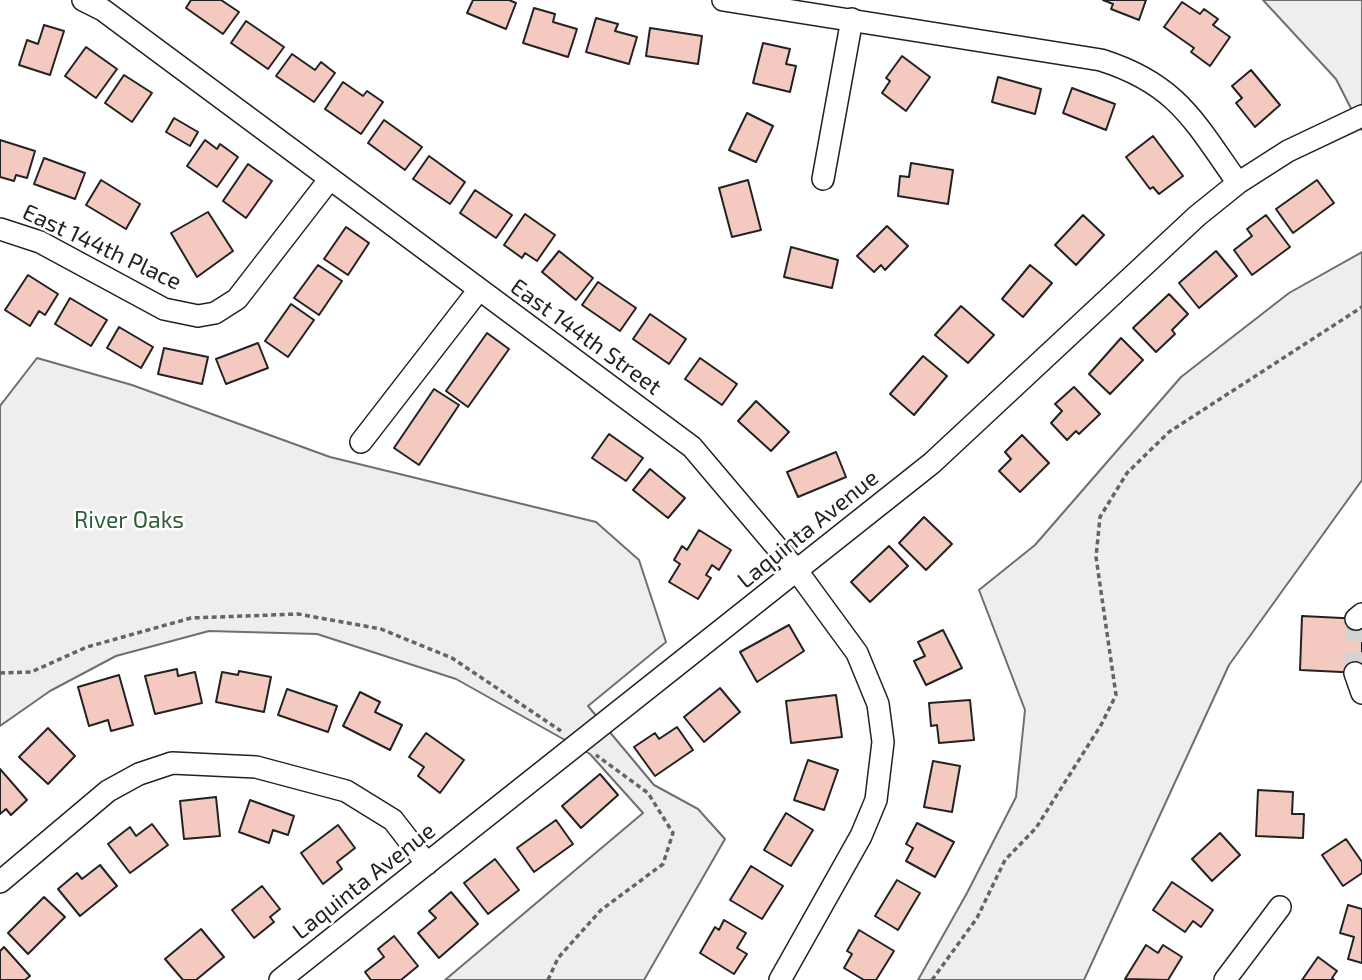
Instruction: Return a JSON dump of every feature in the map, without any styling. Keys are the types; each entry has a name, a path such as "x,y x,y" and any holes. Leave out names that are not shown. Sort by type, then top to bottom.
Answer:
{"street":[{"name":"East 144th Street","path":"83,0 103,10 478,291 692,447 797,571 857,653 878,704 883,742 882,771 876,800 861,836 780,980"},
{"path":"723,0 1101,60 1132,70 1161,86 1185,108 1238,183"},
{"path":"823,179 852,19"},
{"name":"Laquinta Avenue","path":"280,980 932,463 1187,225 1238,183 1288,151 1362,116"},
{"name":"East 144th Place","path":"0,229 40,242 164,309 198,316 215,313 237,299 329,180"},
{"path":"361,442 478,291"},
{"path":"1355,673 1362,693"},
{"path":"0,882 108,791 139,774 172,763 256,768 346,791 393,820 427,864"},
{"path":"1225,980 1280,907"}],"path":[{"path":"932,980 977,918 1005,860 1036,828 1101,725 1116,695 1096,557 1100,517 1126,473 1169,432 1244,380 1362,307"},
{"path":"0,673 31,672 87,647 191,618 298,614 381,629 452,658 648,793 673,834 663,864 601,909 558,958 548,980"}],"green space":[{"path":"1263,0 1362,0 1362,130 1336,79"},
{"path":"1362,252 1362,480 1229,665 1084,980 918,980 967,893 1016,797 1025,710 979,590 1035,545 1181,377 1289,293"},
{"name":"River Oaks","path":"37,358 132,385 330,457 596,522 639,560 666,642 588,706 654,785 698,809 725,839 644,980 445,980 643,813 590,754 456,679 317,634 209,631 116,656 50,691 0,726 0,406"}],"building":[{"path":"191,0 221,0 239,12 223,34 186,8"},
{"path":"473,0 509,0 516,3 506,29 467,13"},
{"path":"1103,0 1146,0 1139,20 1111,9 1113,4"},
{"path":"1182,2 1200,14 1204,9 1218,19 1213,25 1230,37 1210,66 1191,52 1194,48 1164,27"},
{"path":"534,8 555,14 553,22 577,29 568,57 523,43"},
{"path":"596,18 618,24 615,31 637,37 629,64 586,52"},
{"path":"246,21 284,47 268,69 231,43"},
{"path":"44,25 64,31 50,75 19,65 27,40 38,44"},
{"path":"650,28 702,36 698,64 646,56"},
{"path":"763,43 790,49 786,64 796,66 790,92 753,83"},
{"path":"86,47 117,69 96,98 65,76"},
{"path":"292,54 315,70 321,62 335,73 314,102 276,76"},
{"path":"902,56 930,77 906,111 882,93 890,81 886,78"},
{"path":"1251,70 1280,105 1255,127 1236,103 1242,98 1232,86"},
{"path":"124,75 152,93 132,122 105,103"},
{"path":"998,77 1041,89 1035,114 992,102"},
{"path":"343,82 363,96 367,91 383,102 361,134 325,109"},
{"path":"1072,88 1115,104 1106,130 1063,113"},
{"path":"747,113 773,126 756,162 729,150"},
{"path":"174,118 198,132 190,146 166,132"},
{"path":"384,120 422,147 405,170 368,143"},
{"path":"1153,136 1183,176 1159,194 1153,187 1150,189 1126,157"},
{"path":"0,140 35,151 27,178 16,175 14,181 0,177"},
{"path":"205,140 217,149 220,144 238,157 217,187 187,166"},
{"path":"429,156 465,182 450,204 413,179"},
{"path":"44,158 85,173 75,199 34,184"},
{"path":"911,163 953,170 948,204 898,196 900,176 909,177"},
{"path":"248,164 272,181 246,218 223,201"},
{"path":"101,180 140,204 126,229 86,205"},
{"path":"748,180 761,230 732,237 719,188"},
{"path":"1317,180 1334,203 1293,233 1276,209"},
{"path":"475,190 512,215 496,238 460,213"},
{"path":"208,212 233,251 197,277 171,233"},
{"path":"525,214 555,235 537,261 525,253 522,258 504,245"},
{"path":"1083,215 1104,235 1076,265 1055,245"},
{"path":"1266,215 1290,247 1252,275 1234,250 1252,236 1247,229"},
{"path":"887,226 908,246 885,270 881,265 874,272 857,256"},
{"path":"346,227 369,243 348,275 324,259"},
{"path":"791,247 838,260 832,288 784,277"},
{"path":"559,251 593,278 576,300 542,272"},
{"path":"1216,251 1237,276 1199,308 1179,283"},
{"path":"318,265 342,281 319,315 294,298"},
{"path":"1030,265 1052,283 1023,317 1002,299"},
{"path":"28,275 58,294 45,315 39,311 30,326 5,310"},
{"path":"598,282 636,308 620,331 582,305"},
{"path":"1169,294 1188,314 1172,330 1175,334 1156,352 1133,328"},
{"path":"70,298 107,320 91,346 55,324"},
{"path":"291,304 314,320 288,357 265,341"},
{"path":"961,306 994,335 968,363 935,335"},
{"path":"650,314 686,339 669,364 633,339"},
{"path":"119,327 153,347 141,368 107,348"},
{"path":"487,333 509,349 468,407 446,391"},
{"path":"1121,338 1143,360 1110,394 1089,374"},
{"path":"258,343 268,368 226,384 216,359"},
{"path":"164,348 208,357 202,384 158,374"},
{"path":"923,356 947,376 914,415 890,394"},
{"path":"700,358 737,384 722,405 685,379"},
{"path":"1074,387 1100,414 1079,434 1076,431 1067,440 1051,423 1062,411 1055,404"},
{"path":"434,389 459,405 419,465 394,448"},
{"path":"756,401 789,432 771,451 738,421"},
{"path":"609,434 643,458 626,481 592,458"},
{"path":"1022,435 1049,463 1020,492 999,471 1011,459 1005,452"},
{"path":"836,452 846,477 798,497 787,472"},
{"path":"650,469 685,498 668,518 633,490"},
{"path":"924,517 952,544 926,570 899,543"},
{"path":"699,530 731,550 719,570 712,565 706,575 711,578 698,599 669,582 680,564 674,560 682,546 687,550"},
{"path":"889,546 908,566 870,602 851,582"},
{"path":"1302,616 1362,619 1362,673 1300,670"},
{"path":"789,625 804,651 757,682 740,652"},
{"path":"943,630 962,668 926,685 914,661 925,656 918,642"},
{"path":"177,669 178,676 195,672 202,703 155,714 145,676"},
{"path":"239,671 271,677 264,712 216,702 222,672 238,675"},
{"path":"119,675 133,725 111,731 108,720 89,726 78,687"},
{"path":"720,688 740,712 704,742 684,717"},
{"path":"287,689 337,706 328,732 278,715"},
{"path":"360,692 380,702 375,712 402,725 390,750 343,726"},
{"path":"836,695 842,737 791,743 786,701"},
{"path":"970,700 974,740 939,743 937,725 931,726 929,703"},
{"path":"677,727 693,750 655,776 634,747 655,733 659,739"},
{"path":"48,728 75,756 48,784 19,757"},
{"path":"426,733 464,760 440,793 418,776 424,767 409,757"},
{"path":"808,760 838,770 824,810 794,800"},
{"path":"933,761 960,766 952,812 924,807"},
{"path":"0,769 27,800 11,815 6,809 0,814"},
{"path":"600,774 618,795 581,828 562,806"},
{"path":"1258,790 1293,792 1292,814 1304,814 1303,838 1256,836"},
{"path":"216,797 220,836 184,839 180,801"},
{"path":"250,800 294,816 288,835 273,830 269,843 239,832"},
{"path":"786,813 813,830 791,866 764,850"},
{"path":"556,820 573,844 534,872 517,848"},
{"path":"917,823 954,842 935,877 906,861 913,848 906,844"},
{"path":"152,824 168,845 130,873 108,844 130,827 136,836"},
{"path":"338,825 355,848 337,862 342,869 323,884 301,853"},
{"path":"1220,833 1240,855 1212,881 1192,859"},
{"path":"1346,839 1362,862 1362,873 1343,886 1322,855"},
{"path":"495,859 519,890 488,914 464,883"},
{"path":"100,865 117,886 80,916 58,889 77,873 82,879"},
{"path":"751,866 783,886 762,919 730,900"},
{"path":"897,880 920,893 898,930 875,916"},
{"path":"1172,882 1213,910 1201,927 1193,921 1185,932 1153,910"},
{"path":"262,886 280,909 270,917 274,922 254,938 232,910"},
{"path":"451,892 478,924 439,958 418,933 436,918 429,911"},
{"path":"44,897 65,917 28,954 8,933"},
{"path":"1348,905 1362,909 1362,963 1348,959 1354,937 1340,933"},
{"path":"724,920 746,933 737,948 747,954 734,974 700,953 715,927 719,930"},
{"path":"201,929 224,957 196,980 183,980 165,959"},
{"path":"859,930 894,951 876,980 864,980 844,968 852,954 847,951"},
{"path":"394,936 418,966 401,980 371,980 365,972 384,957 378,949"},
{"path":"1146,945 1158,953 1163,945 1182,957 1168,980 1125,979"},
{"path":"4,947 30,976 25,980 0,980 0,951"},
{"path":"1318,957 1337,971 1332,978 1334,980 1302,980"}],"tunnel":[{"path":"1355,673 1356,619"}]}
